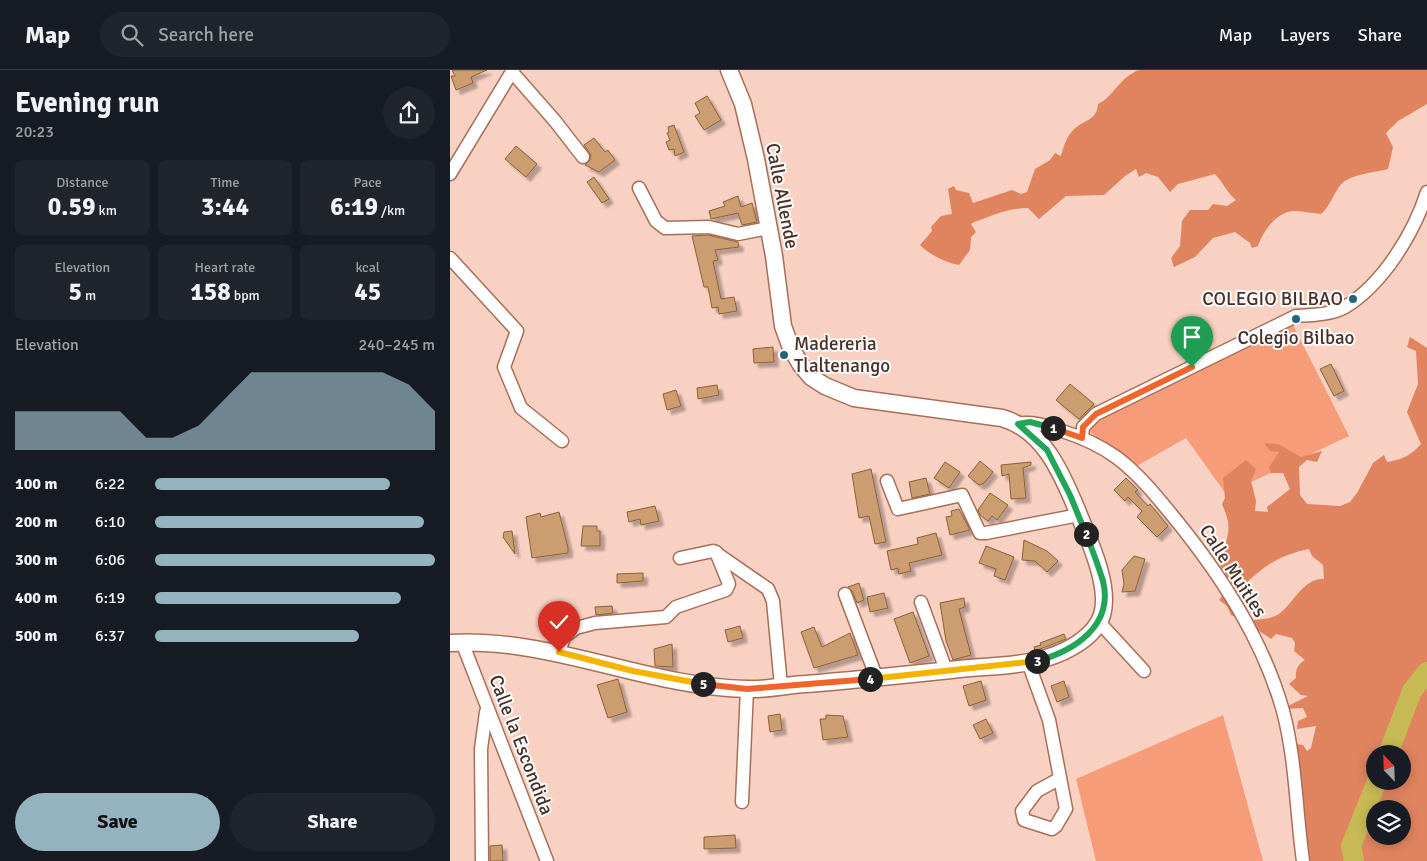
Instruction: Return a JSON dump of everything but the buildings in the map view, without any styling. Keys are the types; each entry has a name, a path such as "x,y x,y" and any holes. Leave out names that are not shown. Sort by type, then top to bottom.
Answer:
{"street":[{"name":"Calle Allende","path":"729,70 743,104 768,228 785,333 797,359 811,377 854,398 1002,418 1018,424"},
{"path":"450,174 512,71 583,157"},
{"path":"639,188 656,221 665,228 709,227 738,234 768,228"},
{"path":"1082,438 1083,427 1096,414 1296,316 1328,313 1345,307 1379,278 1418,220 1427,192"},
{"path":"450,258 517,331 504,367 521,408 562,441"},
{"name":"Calle Muitles","path":"1018,424 1026,422 1043,425 1082,438 1116,457 1160,500 1214,570 1245,620 1282,709 1290,742 1303,861"},
{"path":"456,643 490,643 559,652 633,671 698,684 747,689 876,679 1028,662 1065,651 1083,640 1099,622 1104,605 1103,583 1079,515 1047,450 1018,424"},
{"path":"887,481 898,509 962,495 980,533 986,534 1079,515"},
{"path":"680,558 709,550 716,552 768,589 772,596 781,686"},
{"path":"559,652 564,637 576,628 595,624 666,617 676,607 726,590 729,584 716,552"},
{"path":"844,594 876,679"},
{"path":"922,602 946,670"},
{"path":"1099,622 1144,671"},
{"name":"Calle la Escondida","path":"456,643 486,709 547,861"},
{"path":"1028,662 1049,720 1059,779"},
{"path":"742,802 747,689"},
{"path":"482,861 481,749 486,709"}],"shaded area":[{"path":"1139,70 1427,70 1427,104 1398,121 1386,133 1393,147 1388,169 1348,179 1343,183 1321,214 1293,211 1281,215 1266,229 1258,246 1252,248 1250,243 1235,232 1213,238 1195,257 1174,267 1171,258 1180,246 1182,221 1190,210 1208,210 1213,204 1227,206 1236,200 1215,174 1178,184 1170,192 1158,177 1146,173 1139,177 1136,169 1125,176 1104,195 1066,196 1039,219 1028,208 1020,208 974,222 971,224 976,232 971,237 970,250 959,265 938,258 920,245 932,231 931,227 941,216 952,214 948,189 954,186 956,190 969,193 973,203 1012,190 1021,194 1027,192 1035,169 1050,160 1055,153 1061,156 1069,135 1078,126 1092,118 1098,104 1108,97 1121,82"},
{"path":"1292,323 1349,436 1226,494 1186,438 1135,467 1086,429 1152,389"},
{"path":"1410,337 1427,348 1427,861 1306,861 1304,858 1309,846 1301,838 1288,782 1294,783 1292,760 1296,744 1303,745 1307,751 1311,748 1316,726 1297,729 1298,721 1307,717 1303,708 1287,709 1286,707 1308,696 1301,695 1289,684 1296,678 1296,672 1300,663 1305,660 1294,651 1295,643 1292,638 1276,634 1271,639 1252,626 1253,620 1270,618 1279,614 1310,582 1324,579 1323,565 1312,556 1309,549 1277,560 1261,570 1236,593 1241,620 1231,615 1227,606 1219,600 1225,588 1220,556 1228,536 1229,526 1222,504 1225,498 1223,478 1246,460 1256,469 1251,481 1256,501 1255,511 1268,512 1267,507 1290,489 1283,473 1271,473 1269,467 1279,452 1270,451 1264,443 1278,444 1301,457 1322,451 1317,462 1307,460 1299,467 1300,495 1307,504 1340,506 1350,502 1373,463 1384,455 1387,462 1397,460 1410,454 1421,444 1407,412 1418,384 1416,351 1407,347"},
{"path":"1223,715 1263,861 1096,861 1076,779"}],"waterway":[{"path":"1391,745 1412,691 1427,672"},
{"path":"1354,861 1351,846 1373,790"}],"place":[{"name":"COLEGIO BILBAO","path":"1353,299"},
{"name":"Colegio Bilbao","path":"1296,319"},
{"name":"Madereria Tlaltenango","path":"784,355"}],"route":[{"path":"559,652 633,671 698,684 747,689 876,679 1028,662 1048,658 1065,651 1083,640 1099,622 1104,605 1103,583 1079,515 1060,473 1043,445 1018,424 1030,422 1082,438 1083,427 1096,414 1192,367"}]}
